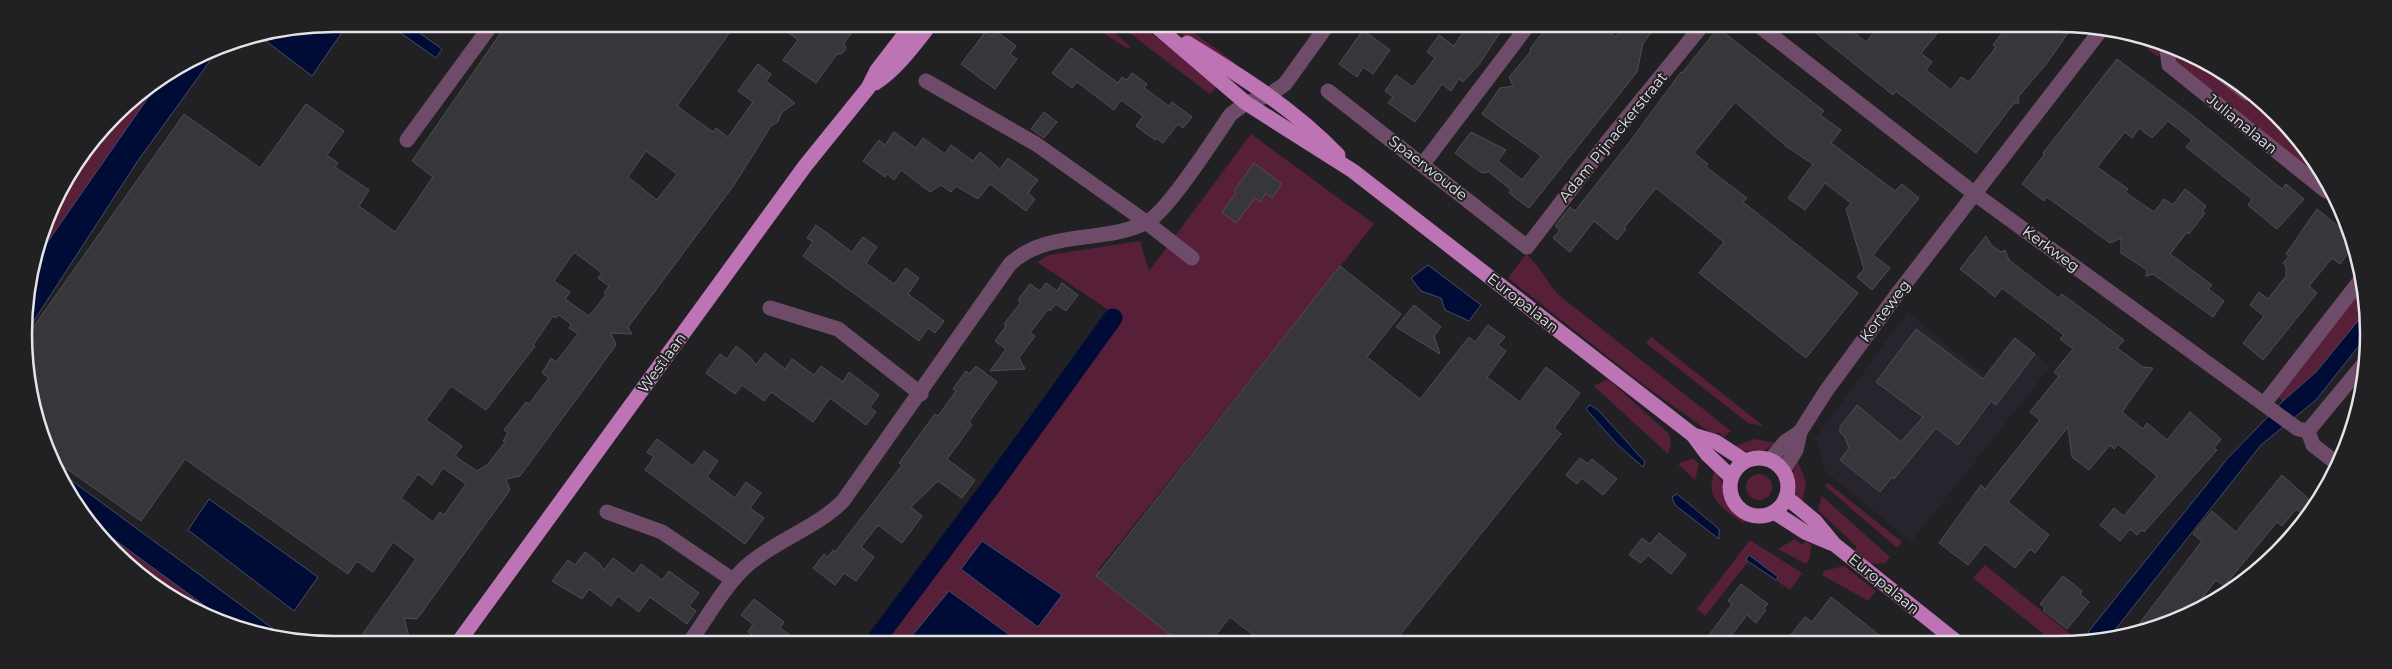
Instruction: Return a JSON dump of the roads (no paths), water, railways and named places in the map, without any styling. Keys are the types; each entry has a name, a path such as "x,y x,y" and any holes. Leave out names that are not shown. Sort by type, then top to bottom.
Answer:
{"main road":[{"name":"Westlaan","path":"463,636 806,166 868,88 877,70 907,32"},
{"name":"Westlaan","path":"868,88 883,78 924,32"},
{"name":"Europalaan","path":"1164,32 1175,44 1258,99 1353,171 1693,435 1707,454 1731,477"},
{"name":"Europalaan","path":"1166,32 1216,60 1258,99 1316,131 1353,171"},
{"name":"Europalaan","path":"1693,435 1716,442 1745,461"},
{"path":"1753,458 1770,460 1783,471 1787,480 1786,497 1774,512 1757,516 1740,510 1730,495 1731,477 1739,465 1745,461 1753,458"},
{"name":"Europalaan","path":"1786,497 1814,521 1834,544 1949,636"},
{"name":"Europalaan","path":"1774,512 1805,532 1834,544"}],"street":[{"path":"407,140 486,32"},
{"path":"694,636 733,580 750,563 834,510 872,462 921,394 1010,264 1018,257 1040,246 1131,228 1146,222 1164,207 1231,114 1285,84 1322,32"},
{"path":"1424,164 1523,32"},
{"name":"Adam Pijnackerstraat","path":"1527,247 1608,141 1697,32"},
{"name":"Kerkweg","path":"1767,32 1975,194 2267,406 2303,430 2313,445 2332,460"},
{"name":"Korteweg","path":"1783,471 1796,450 1800,432 1826,391 1898,293 2097,35"},
{"name":"Julianalaan","path":"2167,53 2169,65 2320,186"},
{"path":"926,82 1036,144 1146,222 1192,258"},
{"name":"Spaerwoude","path":"1328,91 1424,164 1527,247"},
{"path":"2267,406 2356,287"},
{"path":"770,308 838,329 921,394"},
{"path":"2303,430 2357,371"},
{"name":"Korteweg","path":"1770,460 1785,442 1800,432"},
{"path":"607,512 662,532 733,580"}],"water":[{"path":"342,32 312,76 265,41 295,35"},
{"path":"399,32 418,32 442,49 436,58"},
{"path":"212,59 137,162 33,323 38,276 47,242 149,97 183,73"},
{"path":"1428,265 1481,305 1469,321 1445,310 1441,298 1421,291 1411,278"},
{"path":"2359,319 2359,345 2316,400 2261,445 2114,631 2087,635 2228,458 2283,401 2316,372"},
{"path":"1590,405 1598,410 1645,462 1643,467 1617,444 1586,409"},
{"path":"70,479 276,631 237,620 210,609 107,534 83,502"},
{"path":"1677,494 1719,529 1719,539 1675,505 1672,497"},
{"path":"209,499 318,577 294,611 188,530"},
{"path":"982,541 1062,595 1038,627 961,569"},
{"path":"1749,555 1778,577 1776,580 1746,560"},
{"path":"949,591 1011,636 912,636"}],"waterway":[{"path":"879,636 996,480 1113,318"}]}
